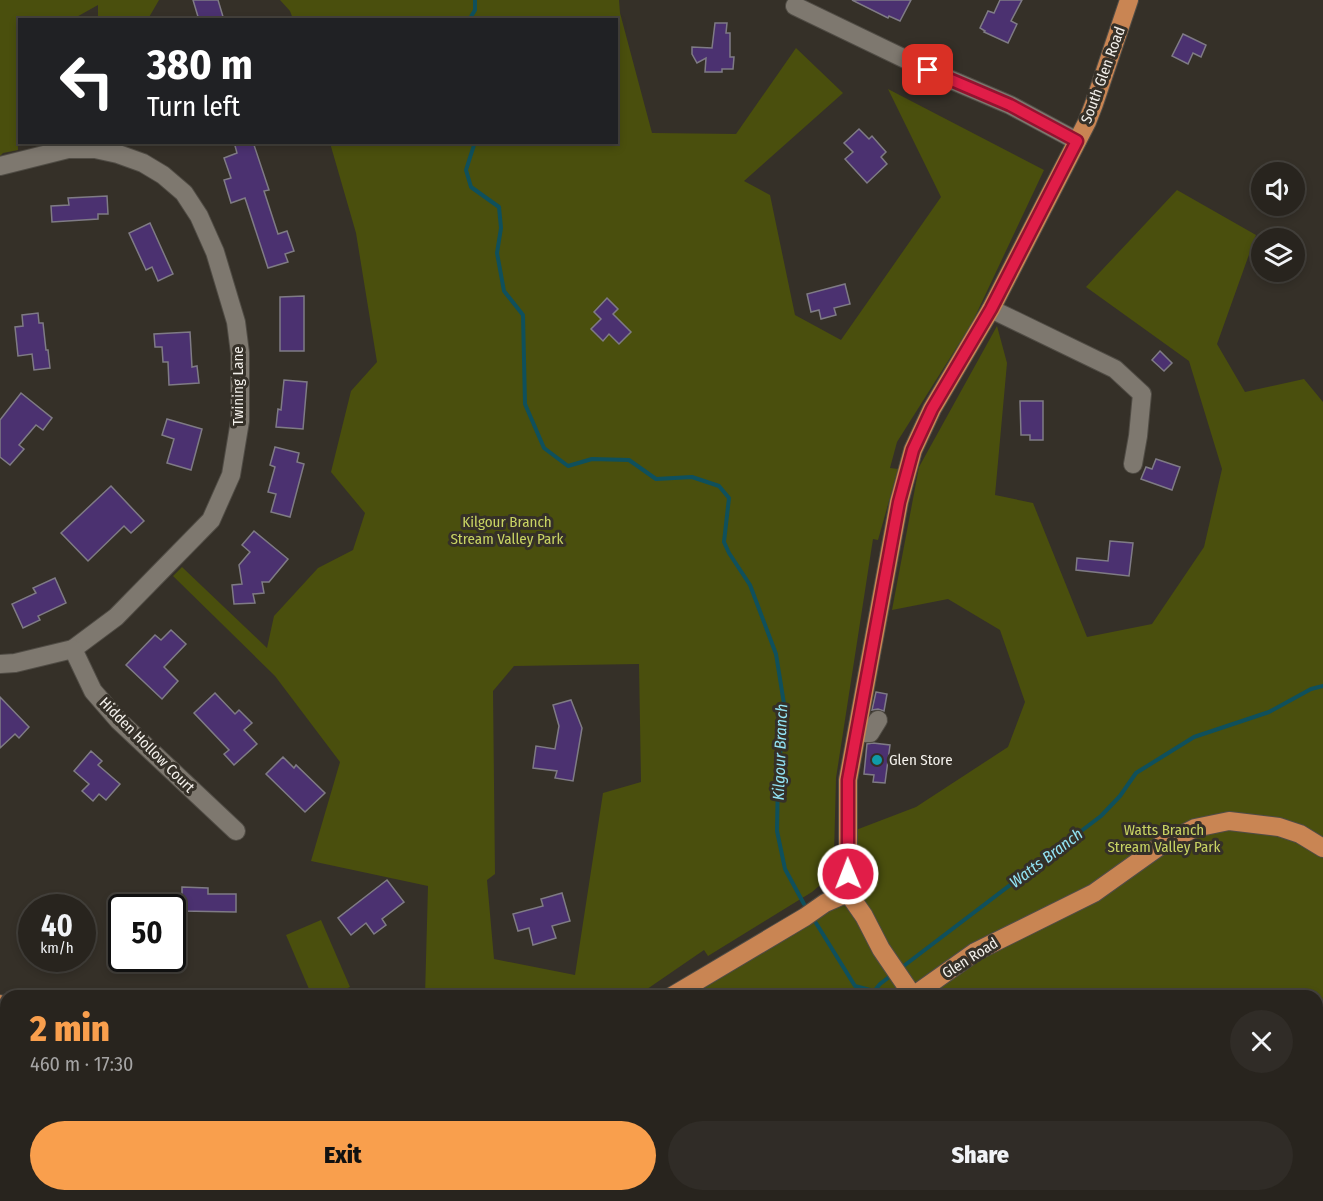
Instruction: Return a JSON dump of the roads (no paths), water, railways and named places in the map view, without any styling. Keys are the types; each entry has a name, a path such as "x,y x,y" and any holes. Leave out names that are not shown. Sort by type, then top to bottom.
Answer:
{"main road":[{"name":"South Glen Road","path":"848,893 848,780 899,502 913,450 932,409 991,309 1077,141 1094,104 1129,0"},
{"name":"Glen Road","path":"911,990 975,952 1094,894 1160,846 1195,828 1230,821 1279,827 1300,834 1323,848"},
{"name":"Glen Road","path":"848,893 908,990"},
{"path":"682,990 806,917 825,903 848,893"}],"street":[{"path":"795,6 928,70 1010,105 1077,141"},
{"name":"Twining Lane","path":"0,166 68,149 95,149 143,163 163,175 184,194 199,216 215,252 236,322 240,353 240,421 231,475 211,520 116,617 73,649 15,663 0,664"},
{"path":"991,309 1115,369 1142,394 1133,464"},
{"name":"Hidden Hollow Court","path":"73,649 93,690 119,721 236,831"},
{"path":"857,733 870,733 878,720"}],"waterway":[{"name":"Kilgour Branch","path":"470,18 475,10 475,0"},
{"name":"Kilgour Branch","path":"474,144 466,170 471,187 499,207 501,228 497,253 504,291 523,315 525,404 544,448 568,466 592,459 629,460 656,479 692,477 719,486 729,498 724,542 750,585 776,654 785,710 778,773 777,831 785,869 804,904"},
{"name":"Watts Branch","path":"901,968 1101,816 1120,796 1136,773 1194,737 1269,712 1311,689 1323,686"},
{"name":"Kilgour Branch","path":"816,923 855,986 870,990"},
{"name":"Watts Branch","path":"875,990 893,974"}],"place":[{"name":"Glen Store","path":"877,760"}],"park label":[{"name":"Kilgour Branch Stream Valley Park","path":"507,530"},
{"name":"Watts Branch Stream Valley Park","path":"1164,838"}]}
